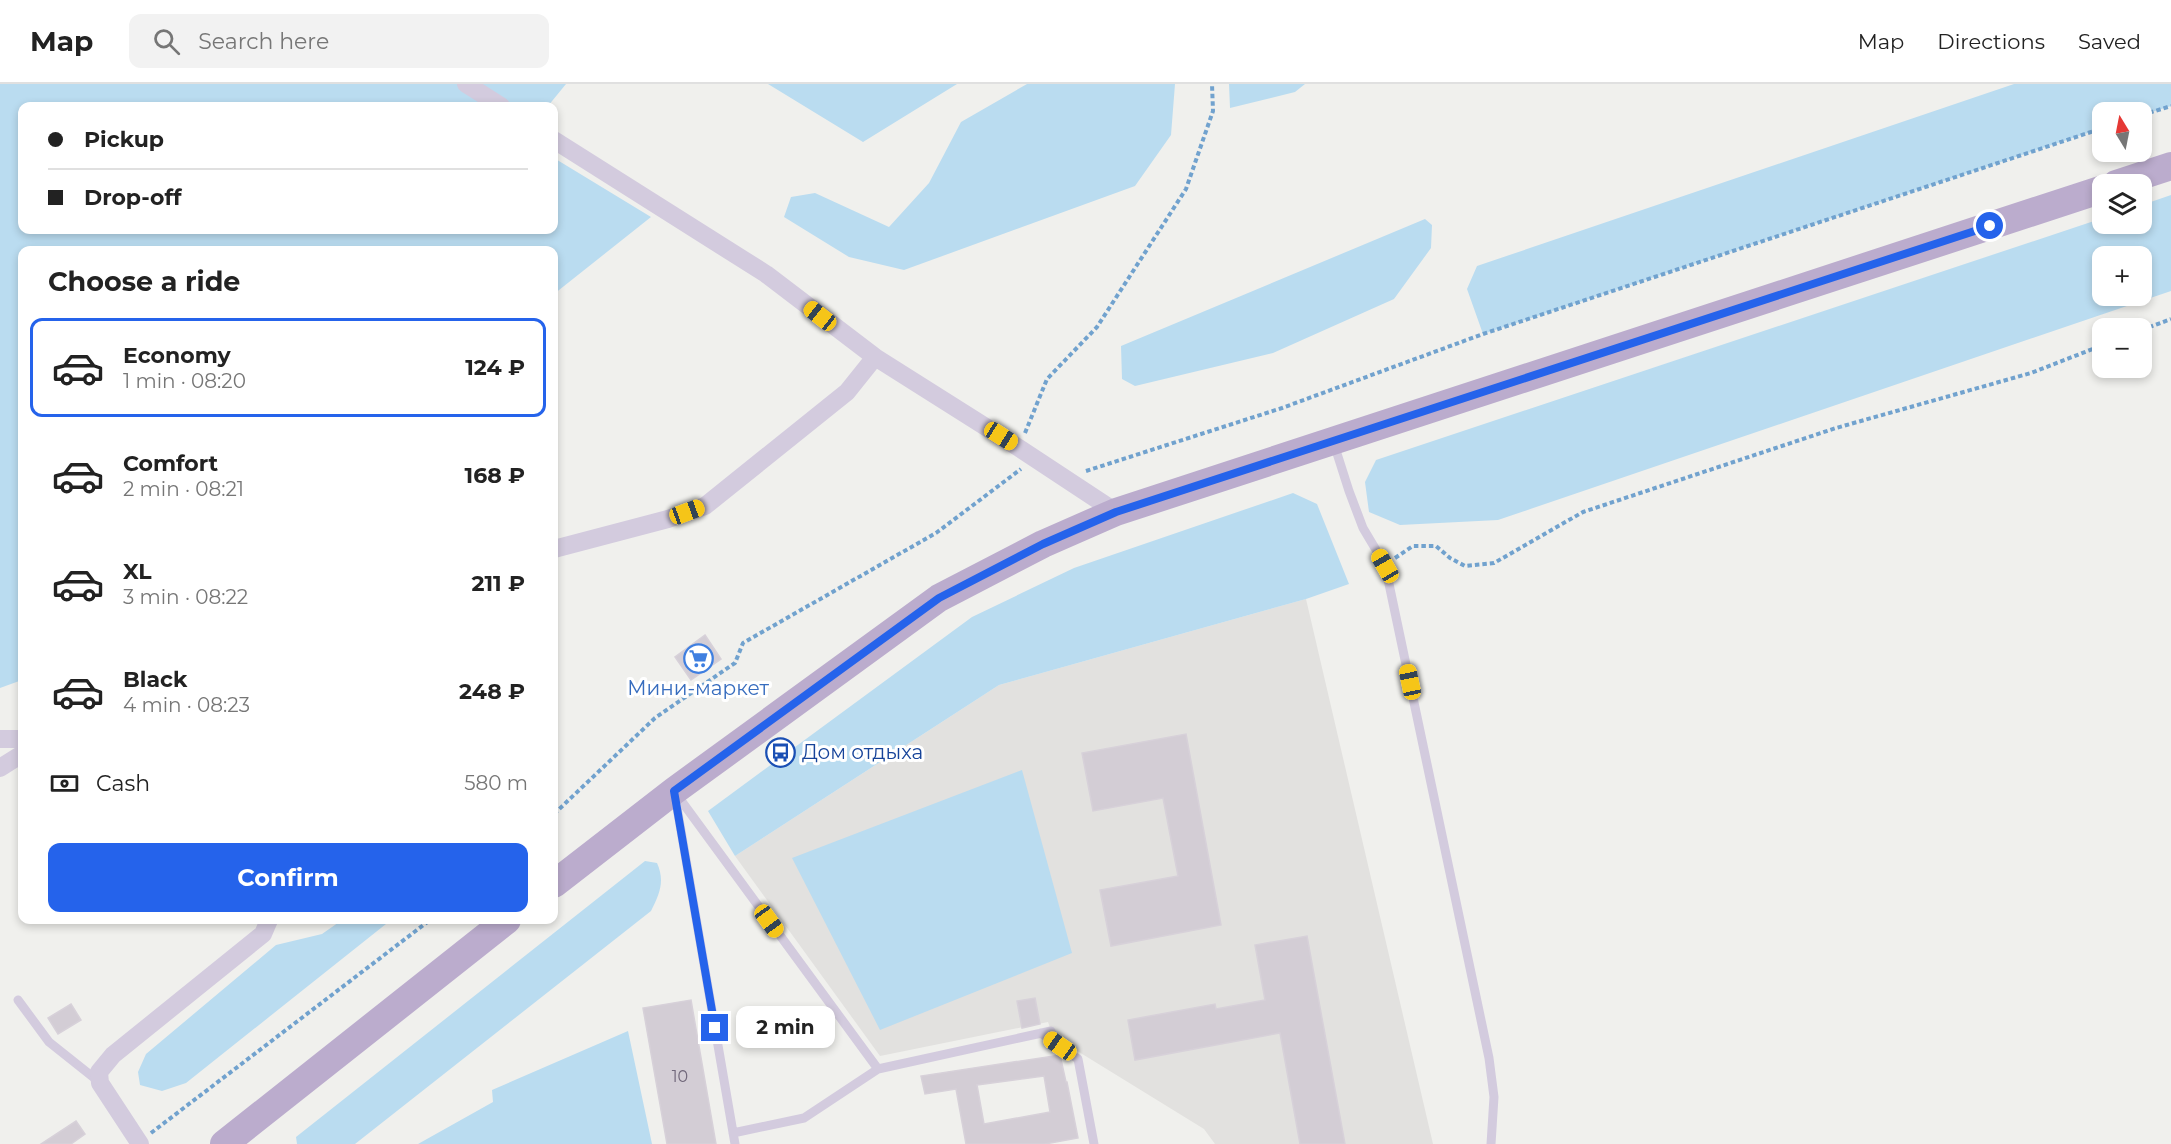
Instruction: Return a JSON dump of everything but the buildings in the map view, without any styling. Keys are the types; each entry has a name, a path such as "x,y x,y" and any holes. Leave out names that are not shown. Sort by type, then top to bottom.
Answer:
{"main road":[{"path":"2147,174 2171,166"},
{"path":"558,881 674,791 939,598 1043,544 1116,512 2092,193"},
{"path":"224,1144 502,924"}],"street":[{"path":"466,84 495,102"},
{"path":"558,143 766,274 875,357 1116,512"},
{"path":"558,548 668,519 705,506 847,392 875,357"},
{"path":"0,739 18,739"},
{"path":"0,768 18,757"},
{"path":"140,1143 100,1083 99,1072 113,1055 263,934 267,924"}],"lane":[{"path":"1334,442 1363,528 1385,566 1489,1058 1494,1097 1491,1144"},
{"path":"674,791 878,1069"},
{"path":"674,791 735,1144"},
{"path":"18,1000 50,1042 100,1083"},
{"path":"733,1133 804,1118 878,1069 1046,1032 1078,1059 1094,1144"}],"path":[{"path":"1019,448 1047,379 1096,327 1186,189 1213,111 1212,84"},
{"path":"2152,113 2171,106"},
{"path":"1063,478 1282,408 1482,334 2092,132"},
{"path":"2152,326 2171,319"},
{"path":"1385,566 1413,546 1436,546 1450,558 1465,566 1494,563 1583,512 1836,428 2031,373 2092,349"},
{"path":"558,810 655,718 735,663 743,643 936,533 1035,459"},
{"path":"140,1143 425,924"}],"shaded area":[{"path":"0,84 566,84 551,102 18,102 18,234 558,234 558,160 651,217 558,291 558,246 18,246 18,681 0,688"},
{"path":"768,84 957,84 863,142"},
{"path":"1027,84 1175,84 1171,135 1135,186 904,270 849,257 784,217 791,197 815,193 889,227 929,183 961,122"},
{"path":"1229,84 1305,84 1295,92 1230,108"},
{"path":"2014,84 2171,84 2171,106 2152,112 2152,102 2092,102 2092,132 1483,334 1467,289 1477,266"},
{"path":"2171,195 2171,291 2152,297 2152,246 2092,246 2092,306 2127,306 1498,520 1400,525 1369,512 1365,482 1376,460 2092,222 2092,234 2152,234 2152,202"},
{"path":"1425,219 1432,225 1431,248 1394,299 1273,353 1135,386 1122,379 1121,346"},
{"path":"1293,493 1317,504 1349,584 1306,599 999,685 735,856 708,811 972,617 1074,568"},
{"path":"1306,599 1433,1144 1215,1144 1204,1129 1053,1036 1048,1022 880,1056 735,856 999,685"},
{"path":"1022,770 1072,953 880,1030 792,858"},
{"path":"645,861 657,863 661,876 659,893 651,911 355,1144 297,1144 296,1137"},
{"path":"336,924 386,924 186,1083 162,1091 140,1085 138,1072 146,1054 276,945 322,934"},
{"path":"628,1031 652,1144 418,1144 493,1102 492,1090"}],"place":[{"name":"Мини-маркет","path":"698,658"},
{"name":"Дом отдыха","path":"781,752"}],"route":[{"path":"715,1028 674,791 939,598 1043,544 1116,512 1990,226"}]}
